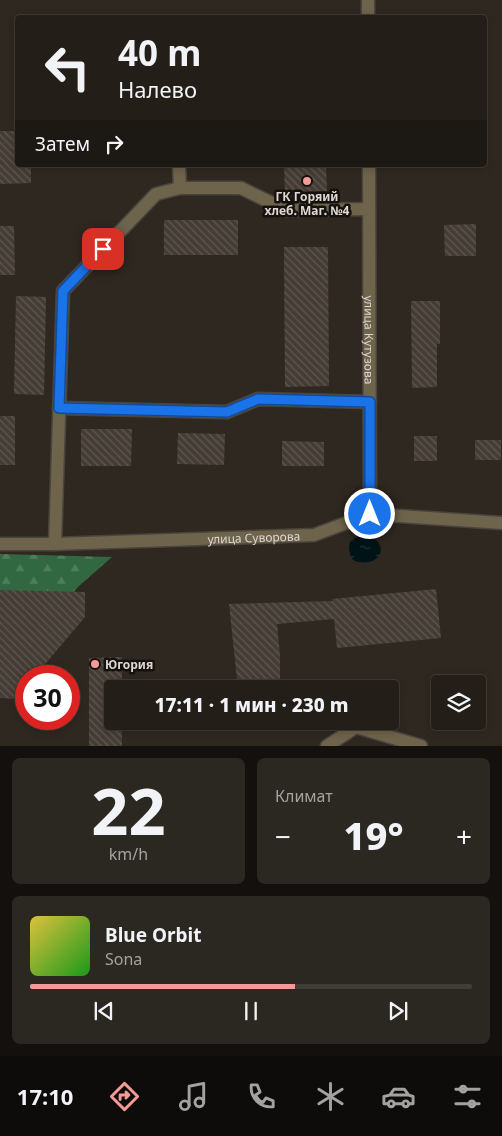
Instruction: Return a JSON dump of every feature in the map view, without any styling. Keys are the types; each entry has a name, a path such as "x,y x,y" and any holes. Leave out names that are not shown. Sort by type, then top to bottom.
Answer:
{"street":[{"path":"368,0 368,15"},
{"path":"179,167 180,188"},
{"name":"улица Кутузова","path":"369,167 370,514"},
{"path":"55,544 63,291 156,194 180,188 241,188 286,210 369,209"},
{"path":"59,408 227,412 258,399 370,402"},
{"name":"улица Суворова","path":"0,544 55,544 314,535 370,514 502,523"},
{"path":"327,746 356,727 421,746"}],"green space":[{"path":"0,554 112,557 79,586 16,655 0,669"}],"water":[{"path":"357,537 374,538 379,543 381,549 377,558 367,562 353,560 350,554 350,542"}],"building":[{"path":"0,131 15,131 15,167 31,167 31,183 0,184"},
{"path":"284,167 326,167 327,191 285,192"},
{"path":"164,220 238,220 238,255 164,255"},
{"path":"476,224 476,256 445,256 444,225"},
{"path":"0,226 14,226 15,275 0,275"},
{"path":"284,247 328,247 329,386 285,387"},
{"path":"16,296 46,297 44,395 14,394"},
{"path":"411,301 440,301 437,387 412,388"},
{"path":"0,416 15,416 15,465 0,465"},
{"path":"81,429 132,429 131,466 81,466"},
{"path":"178,433 225,434 224,465 177,464"},
{"path":"414,436 437,436 437,461 414,461"},
{"path":"475,440 501,440 501,460 475,460"},
{"path":"282,441 324,442 324,466 282,466"},
{"path":"436,589 441,638 337,648 334,619 277,624 280,680 237,680 229,604 333,601 332,599"},
{"path":"0,590 85,592 85,617 44,665 15,665 15,699 0,698"},
{"path":"122,657 122,680 104,680 104,730 122,730 122,746 89,746 89,658"}],"place":[{"name":"ГК Горяий хлеб. Маг. №4","path":"307,181"},
{"name":"Югория","path":"95,664"}],"route":[{"path":"103,249 63,291 59,408 227,412 258,399 370,402 370,514"}]}
